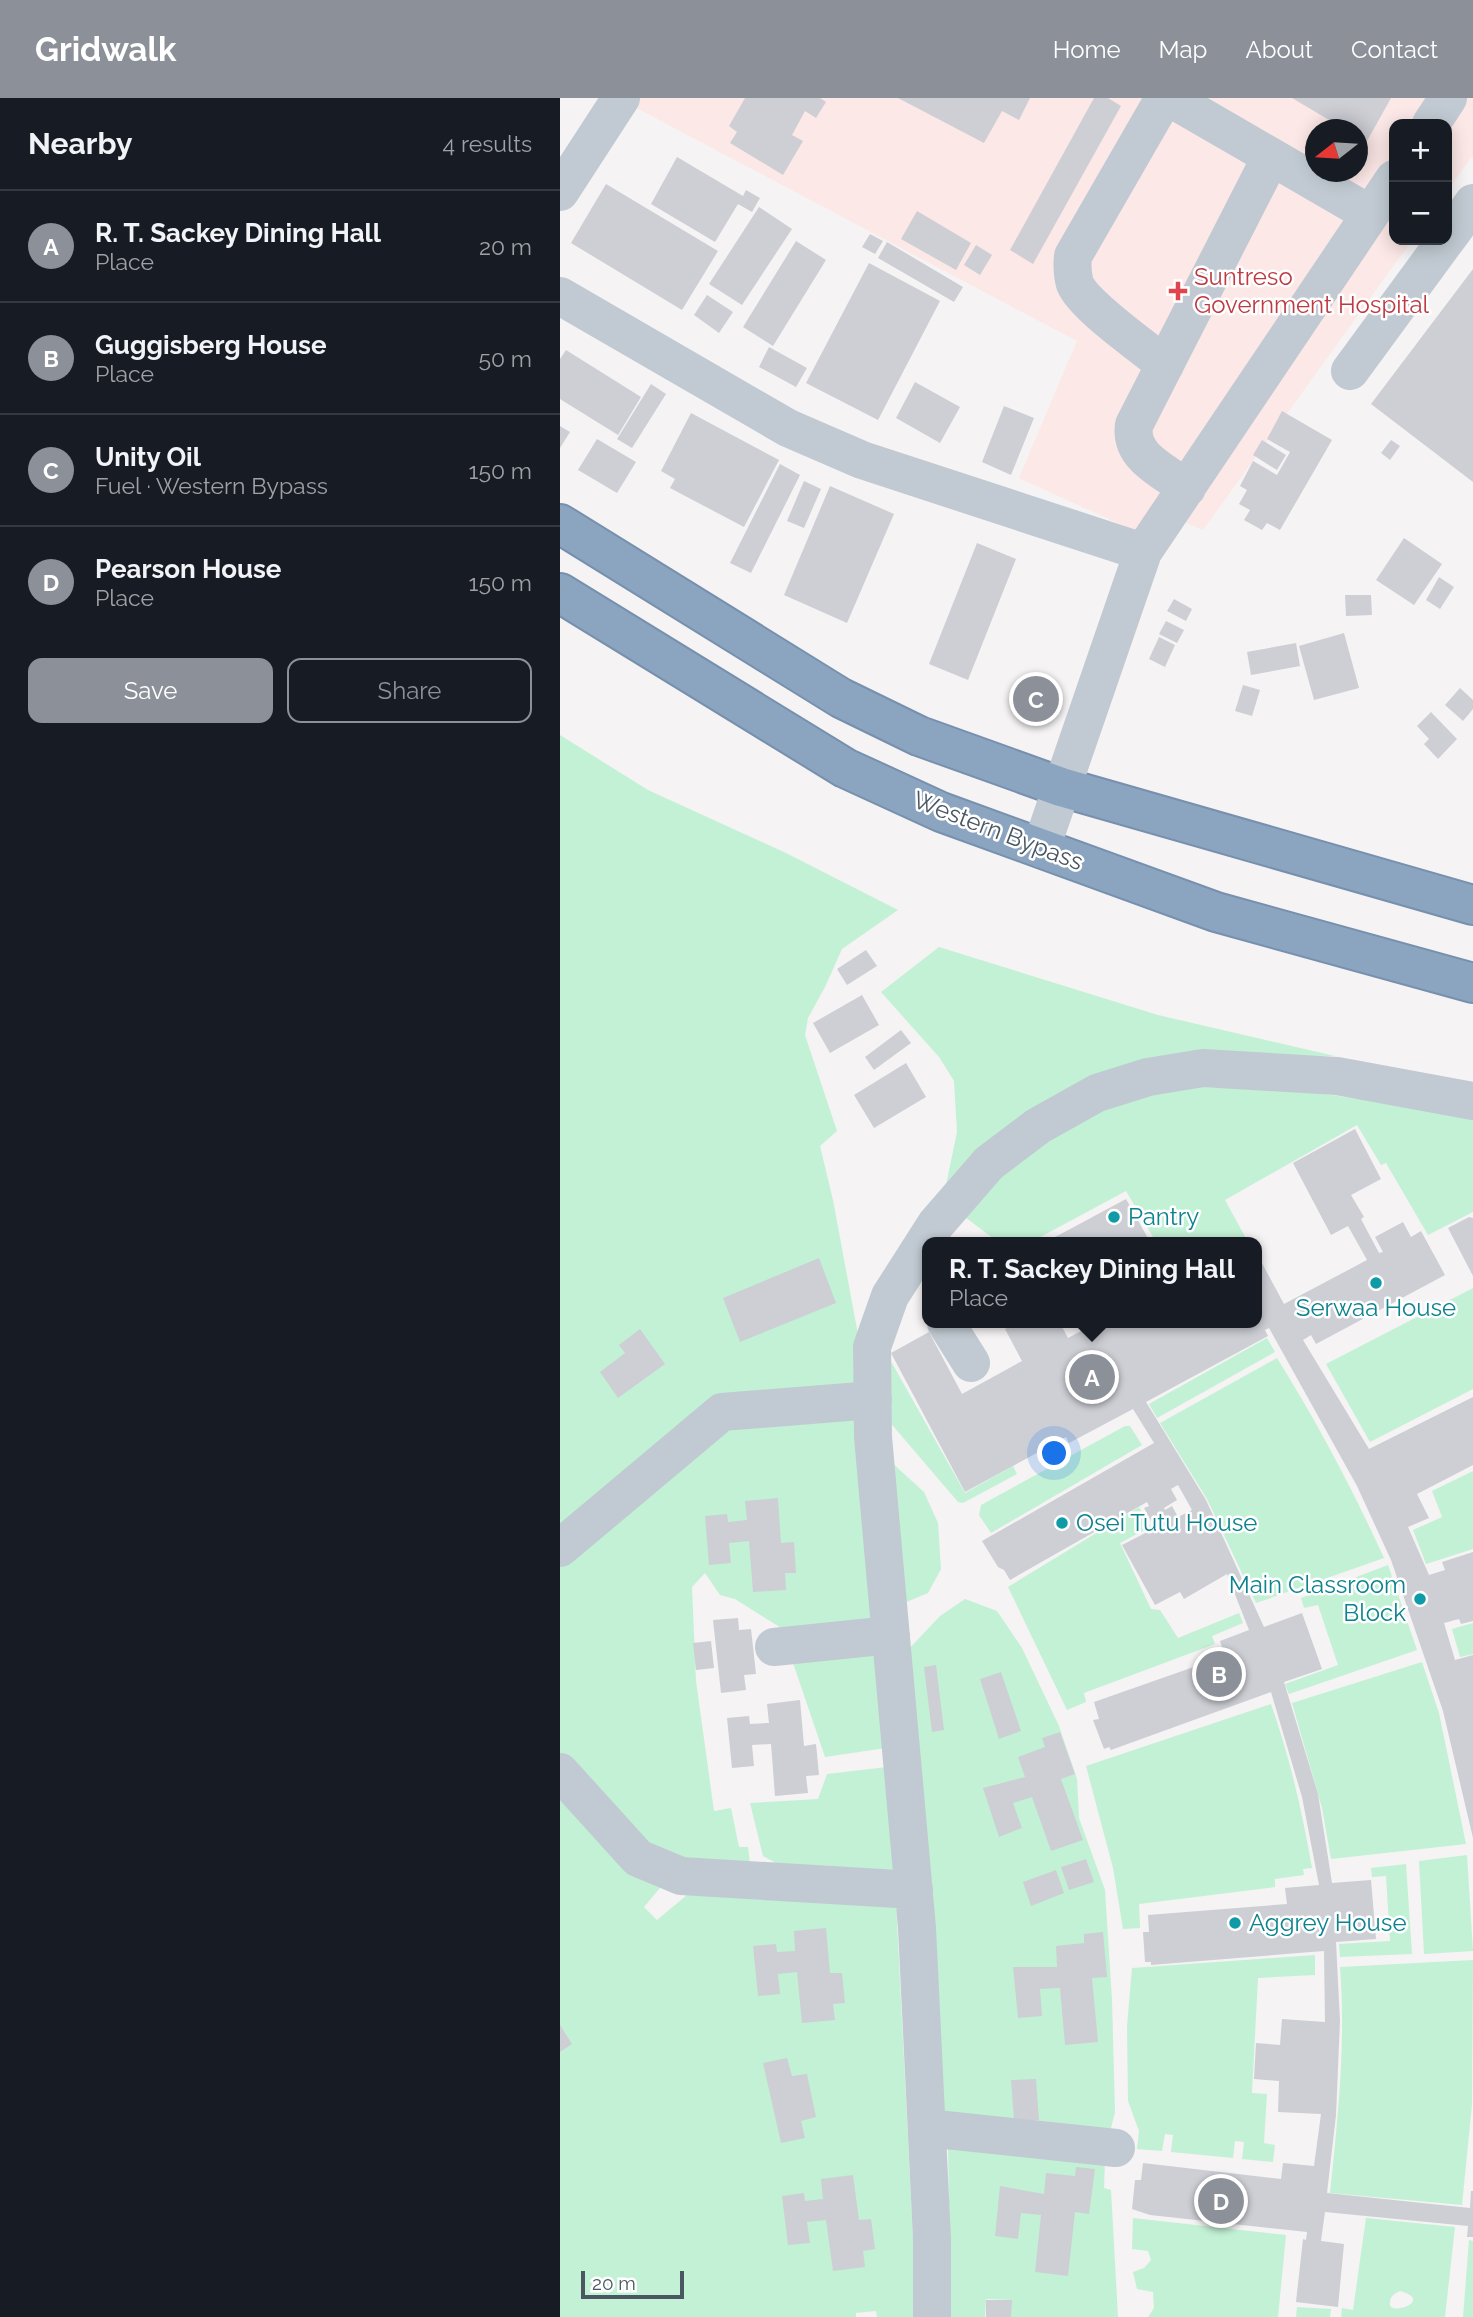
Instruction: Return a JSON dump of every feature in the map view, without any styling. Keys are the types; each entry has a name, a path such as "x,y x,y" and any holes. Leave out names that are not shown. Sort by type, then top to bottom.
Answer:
{"highway":[{"path":"560,524 841,698 919,736 1060,788 1473,905"},
{"name":"Western Bypass","path":"560,593 845,768 941,812 1216,912 1473,983"}],"street":[{"path":"560,192 621,98"},
{"path":"1164,98 1073,256 1072,270 1076,285 1086,300 1165,365"},
{"path":"1170,98 1370,214"},
{"path":"1434,119 1448,98"},
{"path":"1187,488 1139,452 1134,442 1135,425 1272,157"},
{"path":"1041,849 1143,552 1392,182"},
{"path":"1452,232 1473,203"},
{"path":"1350,371 1443,245"},
{"path":"560,296 788,428 850,455 1143,552"},
{"path":"932,1237 936,1224 989,1163 1038,1126 1097,1093 1149,1077 1203,1068 1337,1076 1473,1101"},
{"path":"919,1278 890,1296 872,1347 873,1437 914,1890 932,2239 932,2317"},
{"path":"949,1328 971,1363"},
{"path":"560,1548 722,1412 873,1400"},
{"path":"774,1647 891,1634"},
{"path":"560,1772 638,1858 681,1877 914,1890"},
{"path":"927,2128 1116,2148"}],"shaded area":[{"name":"Suntreso Government Hospital","path":"636,98 1473,98 1473,155 1452,184 1452,119 1389,119 1389,245 1408,245 1203,530 1158,511 1135,531 1019,478 1077,341 631,105"}],"green space":[{"path":"560,735 648,790 786,853 898,910 842,949 808,1018 805,1035 837,1131 820,1146 833,1200 859,1340 853,1365 857,1388 728,1403 560,1526"},
{"path":"939,947 1158,1015 1335,1056 1166,1055 946,1185 957,1132 954,1081 939,1057 881,992"},
{"path":"1174,1086 1298,1090 1473,1116 1473,1212 1428,1235 1386,1163 1381,1165 1357,1125 1225,1200 1245,1237 1153,1237 1126,1191 1040,1237 991,1237 961,1214 976,1196 1073,1119"},
{"path":"1473,1288 1473,1389 1370,1442 1326,1364"},
{"path":"1267,1338 1275,1352 1157,1418 1149,1404"},
{"path":"888,1356 965,1493 1013,1466 1017,1474 963,1503 958,1502 888,1420"},
{"path":"1277,1358 1334,1456 1384,1558 1256,1603 1207,1499 1160,1423"},
{"path":"856,1410 873,1620 786,1631 735,1599 720,1595 705,1573 692,1587 696,1681 714,1811 731,1808 739,1847 748,1847 751,1872 678,1869 560,1761 560,1561 725,1426"},
{"path":"1125,1426 1130,1426 1142,1445 991,1533 979,1515 981,1505"},
{"path":"890,1461 924,1492 938,1523 941,1569 928,1593 904,1603"},
{"path":"1473,1471 1473,1549 1426,1564 1413,1530 1442,1517 1432,1491"},
{"path":"1139,1507 1150,1527 1120,1543 1151,1609 1160,1610 1178,1638 1239,1613 1243,1623 1212,1636 1215,1644 1084,1693 1086,1702 1067,1710 1008,1587"},
{"path":"1388,1565 1417,1650 1289,1694 1285,1684 1338,1665 1318,1605 1304,1608 1301,1598"},
{"path":"965,1599 997,1611 1022,1648 1059,1726 1077,1779 1079,1818 1105,1890 1115,2112 1111,2128 1103,2134 945,2120 907,1651 940,1616"},
{"path":"1473,1623 1473,1654 1460,1657 1452,1629"},
{"path":"876,1647 886,1748 825,1757 792,1660"},
{"path":"1422,1662 1439,1713 1466,1844 1331,1859 1322,1808 1292,1703"},
{"path":"1271,1704 1295,1785 1312,1868 1303,1869 1304,1875 1275,1879 1275,1887 1139,1904 1140,1928 1123,1929 1113,1868 1086,1766"},
{"path":"887,1767 895,1871 796,1874 763,1856 750,1803 818,1799 827,1774"},
{"path":"560,1789 664,1883 644,1907 657,1920 687,1895 896,1902 917,2317 877,2317 876,2311 856,2313 856,2317 560,2317"},
{"path":"1467,1855 1473,1951 1424,1954 1419,1861"},
{"path":"1406,1864 1412,1954 1340,1957 1339,1944 1390,1941 1386,1876 1372,1877 1371,1868"},
{"path":"1315,1955 1315,1975 1258,1978 1252,2093 1267,2094 1264,2143 1275,2145 1273,2162 1242,2159 1244,2142 1235,2141 1233,2158 1171,2152 1173,2135 1165,2134 1162,2151 1137,2149 1139,2131 1128,2101 1127,2026 1132,1968"},
{"path":"1473,1960 1472,2105 1462,2205 1330,2193 1342,2052 1340,1967"},
{"path":"948,2146 1105,2158 1104,2188 1111,2190 1118,2317 1011,2317 1011,2300 986,2299 985,2317 948,2317"},
{"path":"1133,2218 1286,2235 1278,2317 1148,2317 1154,2308 1153,2292 1137,2289 1133,2272 1144,2268 1151,2260 1148,2251 1132,2249"},
{"path":"1366,2218 1455,2227 1445,2317 1341,2317 1342,2308 1353,2310","holes":["1400,2291 1410,2295 1412,2303 1401,2308 1391,2307 1391,2299 1396,2293"]},
{"path":"1469,2240 1473,2241 1473,2317 1463,2317"},
{"path":"1297,2307 1331,2309 1330,2317 1296,2317"}],"building":[{"path":"745,98 820,98 826,102 816,118 805,111 792,135 803,141 783,175 730,143 737,132 729,126"},
{"path":"898,98 1030,98 1019,120 1002,111 984,143"},
{"path":"1094,98 1108,98 1121,106 1033,264 1010,250"},
{"path":"1292,98 1391,98 1368,139 1368,119 1327,119"},
{"path":"677,157 743,196 746,190 760,198 752,212 738,204 715,242 651,204"},
{"path":"606,184 718,251 682,310 571,243"},
{"path":"759,207 792,229 742,305 709,284"},
{"path":"917,211 971,243 956,270 901,239"},
{"path":"870,234 883,241 875,254 862,247"},
{"path":"796,241 826,260 773,346 743,327"},
{"path":"887,242 963,287 954,302 878,258"},
{"path":"976,245 992,255 980,275 964,265"},
{"path":"869,263 940,301 878,420 806,383"},
{"path":"1473,269 1473,482 1371,404"},
{"path":"707,295 733,312 719,333 694,315"},
{"path":"769,347 807,368 796,387 759,367"},
{"path":"566,350 641,397 618,435 560,399 560,359"},
{"path":"915,382 960,407 940,443 896,418"},
{"path":"651,384 666,394 632,448 617,439"},
{"path":"1004,406 1034,418 1011,475 982,462"},
{"path":"1282,411 1332,440 1280,530 1267,523 1262,530 1244,520 1250,510 1239,504 1247,490 1240,486 1253,461 1277,475 1290,452 1267,439"},
{"path":"691,413 779,460 744,527 670,488 675,479 661,471"},
{"path":"560,426 570,432 560,448"},
{"path":"597,439 636,462 617,493 578,470"},
{"path":"1262,440 1286,455 1277,470 1253,455"},
{"path":"1391,440 1400,446 1390,460 1381,453"},
{"path":"780,464 800,475 751,573 730,563"},
{"path":"804,481 821,489 804,528 787,521"},
{"path":"830,486 894,514 847,623 784,595"},
{"path":"1404,538 1442,564 1414,605 1376,580"},
{"path":"977,543 1016,559 968,680 929,664"},
{"path":"1439,577 1454,587 1440,609 1426,600"},
{"path":"1345,595 1371,595 1372,615 1346,616"},
{"path":"1174,599 1192,609 1186,621 1167,611"},
{"path":"1166,621 1184,630 1177,643 1159,634"},
{"path":"1344,633 1359,688 1314,700 1299,646"},
{"path":"1159,637 1175,645 1165,667 1149,659"},
{"path":"1296,643 1300,666 1251,675 1247,652"},
{"path":"1243,685 1260,690 1252,716 1235,711"},
{"path":"1460,688 1473,700 1473,709 1463,721 1445,705"},
{"path":"1431,712 1457,739 1438,759 1424,744 1429,739 1417,726"},
{"path":"866,950 877,966 847,985 837,969"},
{"path":"862,995 879,1025 830,1053 813,1023"},
{"path":"901,1030 911,1043 874,1070 865,1057"},
{"path":"906,1063 926,1097 874,1128 854,1095"},
{"path":"1355,1129 1381,1179 1351,1195 1364,1217 1361,1219 1379,1253 1383,1252 1375,1237 1403,1222 1411,1237 1421,1231 1445,1275 1316,1344 1311,1335 1303,1340 1369,1449 1473,1397 1473,1465 1417,1494 1429,1518 1408,1527 1429,1575 1445,1570 1442,1562 1473,1552 1473,1621 1461,1624 1459,1619 1444,1623 1455,1660 1473,1655 1473,1838 1443,1711 1391,1560 1357,1486 1269,1328 1265,1330 1268,1336 1146,1402 1206,1500 1264,1627 1302,1613 1322,1669 1284,1682 1318,1794 1332,1883 1371,1880 1376,1939 1336,1942 1340,2021 1336,2115 1327,2193 1470,2208 1473,2191 1473,2237 1467,2237 1468,2226 1325,2212 1321,2241 1344,2244 1338,2307 1296,2302 1303,2239 1306,2240 1307,2232 1150,2215 1132,2209 1135,2180 1141,2180 1143,2163 1281,2179 1283,2163 1314,2166 1321,2114 1278,2112 1279,2081 1254,2079 1256,2043 1280,2045 1282,2019 1325,2022 1324,1951 1151,1965 1151,1962 1145,1962 1143,1932 1149,1932 1148,1915 1287,1904 1285,1888 1319,1885 1302,1797 1271,1692 1111,1750 1109,1747 1104,1749 1093,1720 1099,1719 1094,1702 1225,1656 1220,1641 1249,1630 1227,1574 1184,1599 1180,1592 1155,1605 1122,1545 1155,1528 1144,1508 1149,1506 1147,1502 1010,1580 1004,1570 998,1567 982,1541 1154,1443 1133,1409 1069,1443 1066,1437 965,1492 891,1353 929,1332 962,1394 1022,1361 1005,1329 1007,1328 1063,1328 1068,1338 1087,1328 1262,1328 1262,1263 1284,1304 1367,1260 1348,1226 1331,1235 1293,1163","holes":["1178,1485 1192,1510 1178,1517 1172,1506 1165,1510 1164,1508 1177,1500 1171,1489"]},
{"name":"Pantry","path":"1126,1199 1147,1237 1055,1237"},
{"path":"1469,1217 1473,1218 1473,1276 1448,1228"},
{"path":"819,1258 836,1303 740,1342 723,1298"},
{"path":"640,1329 665,1364 618,1398 600,1372 625,1353 619,1345"},
{"path":"778,1498 781,1543 794,1542 796,1573 785,1573 786,1590 753,1592 749,1541 729,1543 731,1563 709,1565 705,1516 727,1514 728,1522 747,1520 745,1501"},
{"path":"738,1618 739,1630 751,1629 756,1674 744,1675 746,1690 721,1693 713,1620"},
{"path":"711,1641 714,1668 696,1670 693,1643"},
{"path":"936,1665 944,1730 932,1732 924,1667"},
{"path":"1001,1672 1021,1731 999,1739 980,1679"},
{"path":"800,1700 804,1746 816,1744 819,1775 806,1776 808,1793 775,1796 771,1744 752,1745 754,1766 732,1768 727,1718 749,1716 750,1724 769,1723 767,1704"},
{"path":"1060,1732 1075,1774 1061,1779 1083,1840 1051,1851 1032,1797 1013,1803 1022,1828 999,1837 983,1788 1025,1777 1018,1757 1045,1747 1042,1738"},
{"path":"1086,1859 1094,1882 1069,1890 1061,1867"},
{"path":"1056,1870 1064,1893 1031,1906 1023,1882"},
{"path":"826,1928 830,1973 842,1973 845,2003 833,2004 835,2020 802,2023 797,1972 778,1974 780,1994 758,1996 753,1946 776,1944 777,1952 795,1951 794,1931"},
{"path":"1103,1932 1107,1977 1092,1978 1098,2042 1065,2045 1060,1988 1040,1989 1042,2016 1018,2018 1013,1967 1057,1967 1056,1946 1084,1943 1084,1934"},
{"path":"560,2025 572,2044 560,2052"},
{"path":"787,2058 792,2076 807,2074 816,2117 801,2121 805,2138 781,2143 763,2063"},
{"path":"1036,2079 1039,2120 1014,2121 1011,2080"},
{"path":"1076,2167 1095,2169 1089,2214 1075,2212 1068,2276 1035,2272 1041,2215 1021,2213 1018,2239 995,2236 1000,2186 1044,2194 1046,2173 1075,2176"},
{"path":"853,2175 859,2220 871,2219 875,2249 863,2251 865,2267 833,2271 826,2220 807,2222 810,2243 788,2245 782,2196 804,2193 805,2201 823,2199 821,2179"},
{"path":"986,2300 1012,2300 1011,2317 986,2317"}],"place":[{"name":"Suntreso Government Hospital","path":"1178,291"},
{"name":"Unity Oil","path":"1036,699"},
{"name":"Pantry","path":"1114,1217"},
{"name":"Serwaa House","path":"1376,1283"},
{"name":"R. T. Sackey Dining Hall","path":"1092,1377"},
{"name":"Osei Tutu House","path":"1062,1523"},
{"name":"Main Classroom Block","path":"1420,1599"},
{"name":"Guggisberg House","path":"1219,1674"},
{"name":"Aggrey House","path":"1235,1923"},
{"name":"Pearson House","path":"1221,2201"}]}
